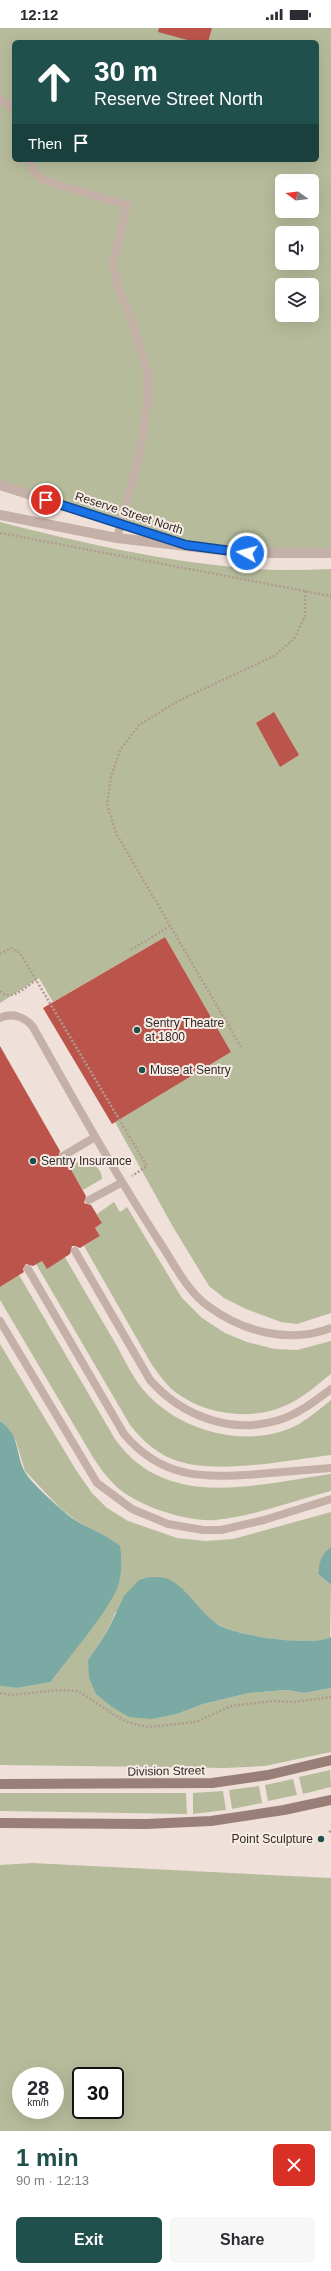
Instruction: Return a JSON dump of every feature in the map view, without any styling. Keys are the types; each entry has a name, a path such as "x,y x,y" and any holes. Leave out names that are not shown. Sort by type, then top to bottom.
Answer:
{"main road":[{"name":"Division Street","path":"0,1784 212,1783 268,1775 331,1760"},
{"path":"0,1823 146,1824 211,1821 284,1810 331,1800"}],"street":[{"name":"Reserve Street North","path":"0,485 186,545"},
{"name":"Reserve Street North","path":"0,515 117,538 186,545"},
{"path":"186,545 247,553 331,553"}],"lane":[{"path":"0,99 12,108"},
{"path":"31,162 33,170 43,180 127,204 113,263 117,286 130,316 147,371 147,407 140,452 117,538"},
{"path":"0,1018 14,1015 30,1023 121,1183 176,1266 196,1294 207,1306 243,1326 284,1336 304,1335 331,1328"},
{"path":"63,1156 95,1137"},
{"path":"89,1200 121,1183"},
{"path":"75,1251 150,1380 162,1394 191,1414 224,1423 246,1424 271,1422 308,1407 331,1389"},
{"path":"28,1269 124,1434 134,1445 149,1457 180,1472 202,1476 331,1468"},
{"path":"0,1320 97,1484 113,1497 132,1509 168,1524 203,1530 221,1530 264,1520 331,1499"}],"path":[{"path":"0,533 305,589 331,596"},
{"path":"241,1047 116,832 107,804 110,777 120,750 140,725 160,711 274,656 294,639 304,616 305,589"},
{"path":"131,950 170,926"},
{"path":"0,954 11,948 18,951 147,1166 121,1183"},
{"path":"0,991 6,995 13,995 36,980"},
{"path":"0,1693 11,1695 59,1690 78,1690 127,1722 148,1727 171,1726 196,1722 231,1706 272,1701 294,1702 331,1697"}],"green space":[{"path":"0,28 331,28 331,553 186,545 0,485"},
{"path":"0,522 59,537 182,561 265,570 331,569 331,1313 297,1324 281,1322 246,1309 224,1298 209,1286 173,1227 115,1122 231,1052 165,937 53,1002 39,978 0,1003"},
{"path":"78,1162 86,1162 94,1165 100,1171 102,1179 83,1190 69,1167"},
{"path":"114,1202 120,1212 127,1207 182,1298 202,1318 225,1333 247,1342 275,1349 297,1350 331,1341 331,1374 295,1401 262,1413 232,1414 218,1411 190,1401 174,1391 152,1365 84,1246 100,1236 95,1228 102,1223 97,1214"},
{"path":"65,1257 127,1366 143,1390 163,1408 180,1419 199,1428 219,1434 260,1436 280,1432 299,1424 331,1400 331,1455 229,1467 189,1464 172,1459 154,1449 139,1436 130,1425 36,1264 42,1261 47,1268"},
{"path":"19,1275 115,1439 136,1462 160,1477 186,1485 214,1488 243,1487 331,1474 331,1491 259,1512 215,1520 203,1520 177,1516 150,1507 127,1495 111,1481 94,1459 0,1300 0,1287"},
{"path":"0,1344 76,1470 92,1493 107,1508 128,1521 177,1538 205,1541 233,1539 331,1512 331,1547 322,1559 318,1574 331,1585 330,1638 290,1641 258,1636 229,1629 219,1625 205,1615 181,1590 167,1579 115,1613 107,1632 88,1660 152,1719 177,1714 203,1704 249,1693 287,1690 304,1693 331,1688 331,1752 265,1766 226,1768 0,1765 0,1686 17,1688 51,1682 106,1606 117,1588 87,1527 59,1507 25,1471 16,1441 5,1425 0,1421"},
{"path":"330,1770 331,1787 303,1794 299,1777"},
{"path":"293,1779 297,1795 268,1801 265,1785"},
{"path":"259,1786 262,1803 232,1809 229,1790"},
{"path":"223,1791 226,1810 193,1814 193,1793"},
{"path":"0,1793 186,1793 187,1814 0,1811"},
{"path":"32,1863 331,1878 331,2131 0,2131 0,1865"}],"water":[{"path":"0,1421 7,1427 15,1439 22,1465 28,1477 48,1498 70,1516 109,1538 120,1546 121,1557 119,1584 111,1600 104,1612 51,1682 17,1688 0,1686"},
{"path":"331,1547 331,1585 318,1574 321,1559"},
{"path":"150,1577 166,1578 174,1582 211,1619 217,1624 226,1628 274,1639 308,1641 321,1640 331,1637 331,1688 304,1693 287,1690 249,1693 203,1704 177,1714 152,1719 129,1717 112,1707 96,1694 89,1678 88,1660 107,1632 124,1596 139,1580"}],"building":[{"path":"159,28 212,28 209,40 188,40 158,32"},
{"path":"274,712 299,755 280,767 256,723"},
{"name":"Sentry Theatre at 1800","path":"165,937 231,1052 112,1124 43,1008"},
{"name":"Sentry Insurance","path":"0,1046 60,1151 58,1158 61,1161 66,1161 86,1196 84,1203 91,1205 102,1223 95,1228 100,1236 80,1248 72,1246 70,1254 47,1269 42,1261 33,1266 26,1264 23,1269 24,1272 0,1287"}],"place":[{"name":"Sentry Theatre at 1800","path":"137,1030"},
{"name":"Muse at Sentry","path":"142,1070"},
{"name":"Sentry Insurance","path":"33,1161"},
{"name":"Point Sculpture","path":"321,1839"}],"route":[{"path":"46,500 186,545 247,553"}]}
